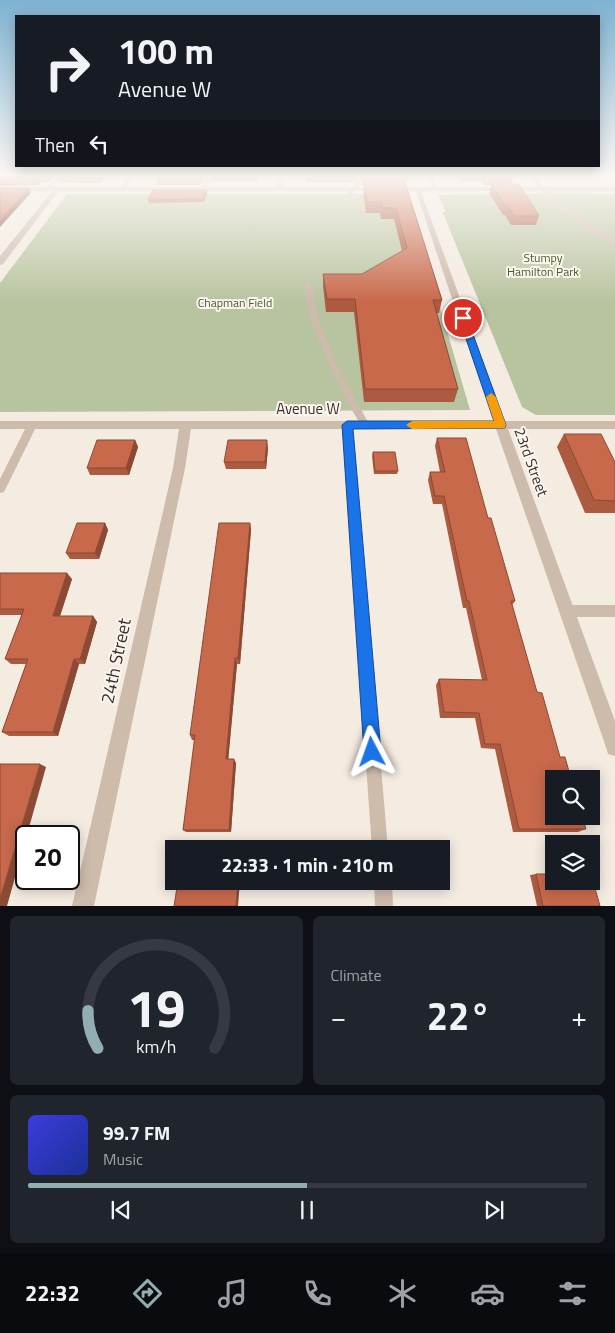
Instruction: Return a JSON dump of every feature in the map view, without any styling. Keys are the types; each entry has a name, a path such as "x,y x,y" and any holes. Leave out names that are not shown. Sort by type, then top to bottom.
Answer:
{"street":[{"path":"0,262 34,218"},
{"name":"23rd Street","path":"427,218 615,747"},
{"path":"575,218 615,242"},
{"name":"Avenue W","path":"0,425 615,425"},
{"name":"24th Street","path":"83,906 186,425"}],"lane":[{"path":"310,284 309,301 332,364 366,425"},
{"path":"0,489 32,425"},
{"path":"347,425 379,840"},
{"path":"567,611 615,611"},
{"path":"383,890 384,906"}],"green space":[{"name":"Chapman Field","path":"49,218 414,218 470,410 0,412 0,283"},
{"name":"Stumpy Hamilton Park","path":"445,218 615,218 615,415 536,415 522,407"}],"building":[{"path":"399,218 416,218 442,300 433,300 458,389 365,389 355,299 327,299 323,274 362,274 407,248"},
{"path":"564,434 601,434 615,462 615,501 594,500"},
{"path":"437,438 466,438 488,518 491,518 515,601 511,601 537,692 542,693 560,757 565,757 569,770 545,770 545,825 585,825 586,829 519,829 500,744 485,744 479,713 444,712 439,679 487,680 444,496 435,496 430,472 445,472"},
{"path":"97,440 135,440 126,468 87,468"},
{"path":"228,440 267,440 265,462 224,462"},
{"path":"373,452 395,452 398,471 375,471"},
{"path":"77,523 105,523 95,553 66,553"},
{"path":"219,523 250,523 238,658 235,658 226,759 234,759 229,830 183,830 195,735 190,735"},
{"path":"0,573 67,573 53,616 93,616 80,659 74,659 53,732 2,732 28,659 5,659 24,609 0,609"},
{"path":"0,764 40,764 22,825 15,825 15,848 0,899"},
{"path":"536,874 545,874 545,890 596,890 600,906 543,906"},
{"path":"177,890 237,890 236,906 174,906"}],"slow traffic":[{"path":"412,425 501,425 491,397"}],"route":[{"path":"372,752 347,425 501,425 463,318"}]}
